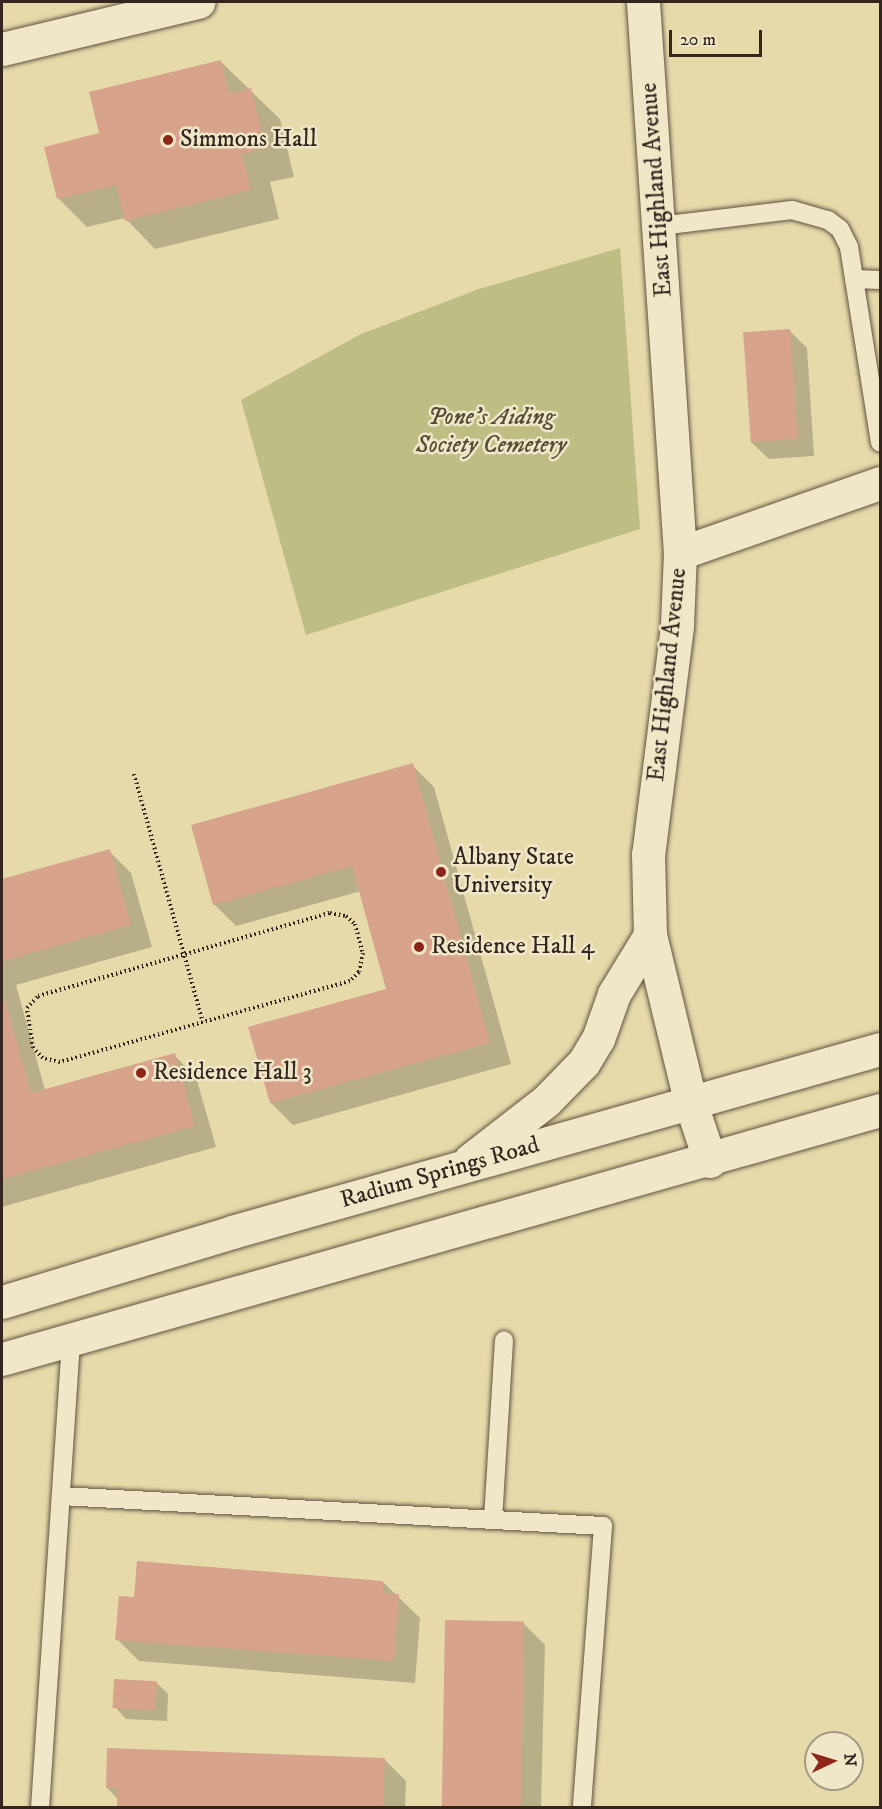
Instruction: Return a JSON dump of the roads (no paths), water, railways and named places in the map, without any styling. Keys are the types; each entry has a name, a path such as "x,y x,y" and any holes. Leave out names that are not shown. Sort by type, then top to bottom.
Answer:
{"main road":[{"path":"2,49 198,2"},
{"name":"East Highland Avenue","path":"644,2 680,553 677,626 648,854 651,935 691,1104 710,1161"},
{"path":"680,553 880,483"},
{"path":"461,1167 546,1101 584,1062 598,1039 614,994 651,935"},
{"name":"Radium Springs Road","path":"2,1302 461,1167 880,1049"},
{"path":"2,1359 373,1252 710,1161 880,1110"}],"lane":[{"path":"660,226 792,210 828,220 840,229 849,247 875,376 880,443"},
{"path":"854,279 880,280"},
{"path":"40,1808 71,1339"},
{"path":"493,1520 504,1340"},
{"path":"61,1496 603,1527 582,1808"}],"place":[{"name":"Simmons Hall","path":"168,140"},
{"name":"Albany State University","path":"441,872"},
{"name":"Residence Hall 4","path":"419,947"},
{"name":"Residence Hall 3","path":"141,1073"}],"park label":[{"name":"Pone's Aiding Society Cemetery","path":"491,432"}]}
